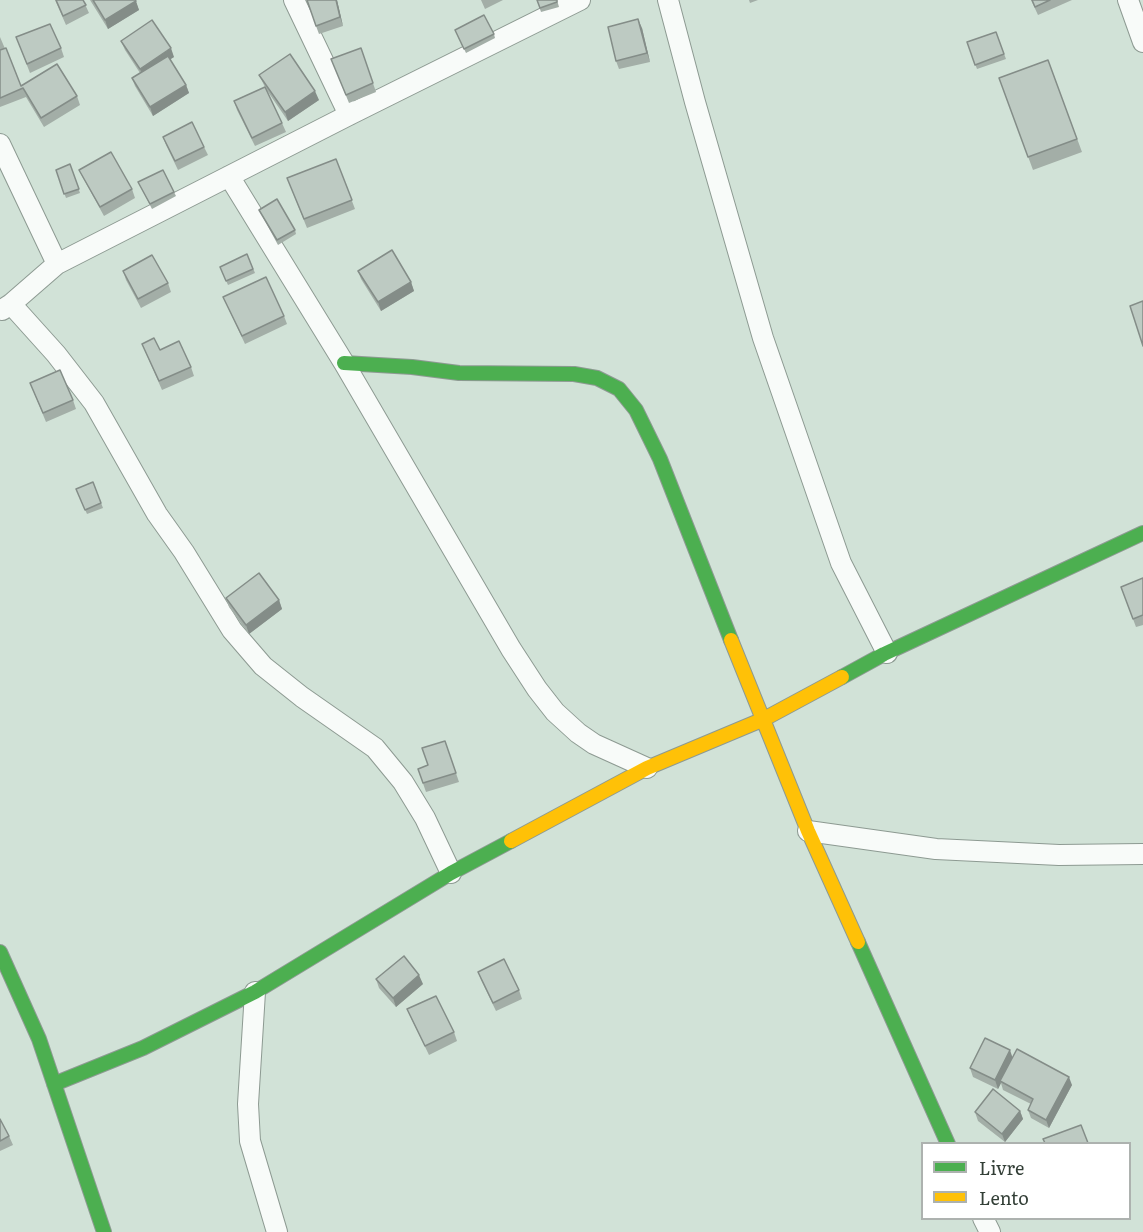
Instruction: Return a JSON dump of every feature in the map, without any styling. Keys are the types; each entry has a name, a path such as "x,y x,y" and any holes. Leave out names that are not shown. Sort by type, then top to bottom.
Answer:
{"street":[{"path":"294,0 348,115"},
{"path":"451,873 425,818 403,782 375,748 302,697 263,666 232,630 184,552 157,514 94,403 56,354 6,307 57,264 348,115 580,0"},
{"path":"668,0 763,338 841,562 887,653"},
{"path":"1128,0 1143,42"},
{"path":"0,144 57,264"},
{"path":"229,176 344,363 511,649 537,689 555,712 578,733 594,744 647,768"},
{"path":"344,363 412,367 459,373 574,374 597,378 619,389 636,410 660,459 711,594 764,718 808,831 948,1142"},
{"path":"54,1084 143,1048 255,992 451,873 647,768 764,718 887,653 1143,533"},
{"path":"808,831 936,849 1059,855 1143,854"},
{"path":"0,952 39,1039 104,1232"},
{"path":"255,992 248,1104 250,1141 277,1232"}],"building":[{"path":"56,0 83,0 86,5 63,16"},
{"path":"93,0 135,0 136,1 105,20"},
{"path":"307,0 336,0 340,17 316,26"},
{"path":"537,0 557,0 557,2 540,8"},
{"path":"1032,0 1050,0 1035,7"},
{"path":"484,15 494,34 464,49 455,30"},
{"path":"638,19 647,53 616,61 608,27"},
{"path":"152,20 171,48 140,69 121,41"},
{"path":"50,24 61,48 27,64 16,37"},
{"path":"996,32 1004,54 975,65 967,42"},
{"path":"6,48 21,86 57,64 77,96 41,118 23,88 0,98 0,50"},
{"path":"361,48 373,83 346,95 331,59"},
{"path":"290,54 315,91 285,112 259,75"},
{"path":"168,56 186,85 150,107 132,78"},
{"path":"1048,60 1077,139 1028,157 999,78"},
{"path":"265,87 282,123 252,138 234,101"},
{"path":"192,122 204,147 175,161 163,137"},
{"path":"111,152 132,189 100,207 79,170"},
{"path":"336,159 352,200 304,219 287,178"},
{"path":"70,164 79,189 64,194 56,170"},
{"path":"163,170 174,192 150,204 138,182"},
{"path":"277,199 295,230 277,240 259,210"},
{"path":"392,250 411,282 378,302 358,271"},
{"path":"247,254 253,269 226,281 220,267"},
{"path":"152,255 168,283 138,299 123,271"},
{"path":"266,277 284,316 242,336 223,297"},
{"path":"1143,301 1143,346 1130,306"},
{"path":"154,338 160,350 179,341 191,367 159,381 142,344"},
{"path":"60,370 73,400 43,413 30,383"},
{"path":"93,482 101,503 85,510 76,489"},
{"path":"259,573 279,600 246,625 226,598"},
{"path":"1143,578 1143,615 1133,619 1121,587"},
{"path":"445,741 456,773 423,783 418,769 428,765 422,748"},
{"path":"404,956 419,975 393,998 376,979"},
{"path":"504,959 519,990 493,1003 478,972"},
{"path":"436,996 454,1032 425,1046 407,1009"},
{"path":"985,1038 1010,1050 995,1080 970,1068"},
{"path":"1017,1049 1069,1077 1046,1120 1028,1110 1033,1099 1000,1081"},
{"path":"993,1089 1020,1111 1002,1134 975,1112"},
{"path":"0,1119 9,1136 0,1141"},
{"path":"1081,1125 1088,1142 1044,1142 1043,1139"}],"traffic: fast":[{"path":"344,363 412,367 459,373 574,374 597,378 619,389 636,410 660,459 731,640"},
{"path":"842,677 884,654 1143,533"},
{"path":"54,1084 143,1048 255,992 451,873 511,841"},
{"path":"858,942 947,1142"},
{"path":"0,952 39,1039 104,1232"}],"traffic: slow":[{"path":"731,640 808,831 858,942"},
{"path":"511,841 647,768 764,719 842,677"}]}
